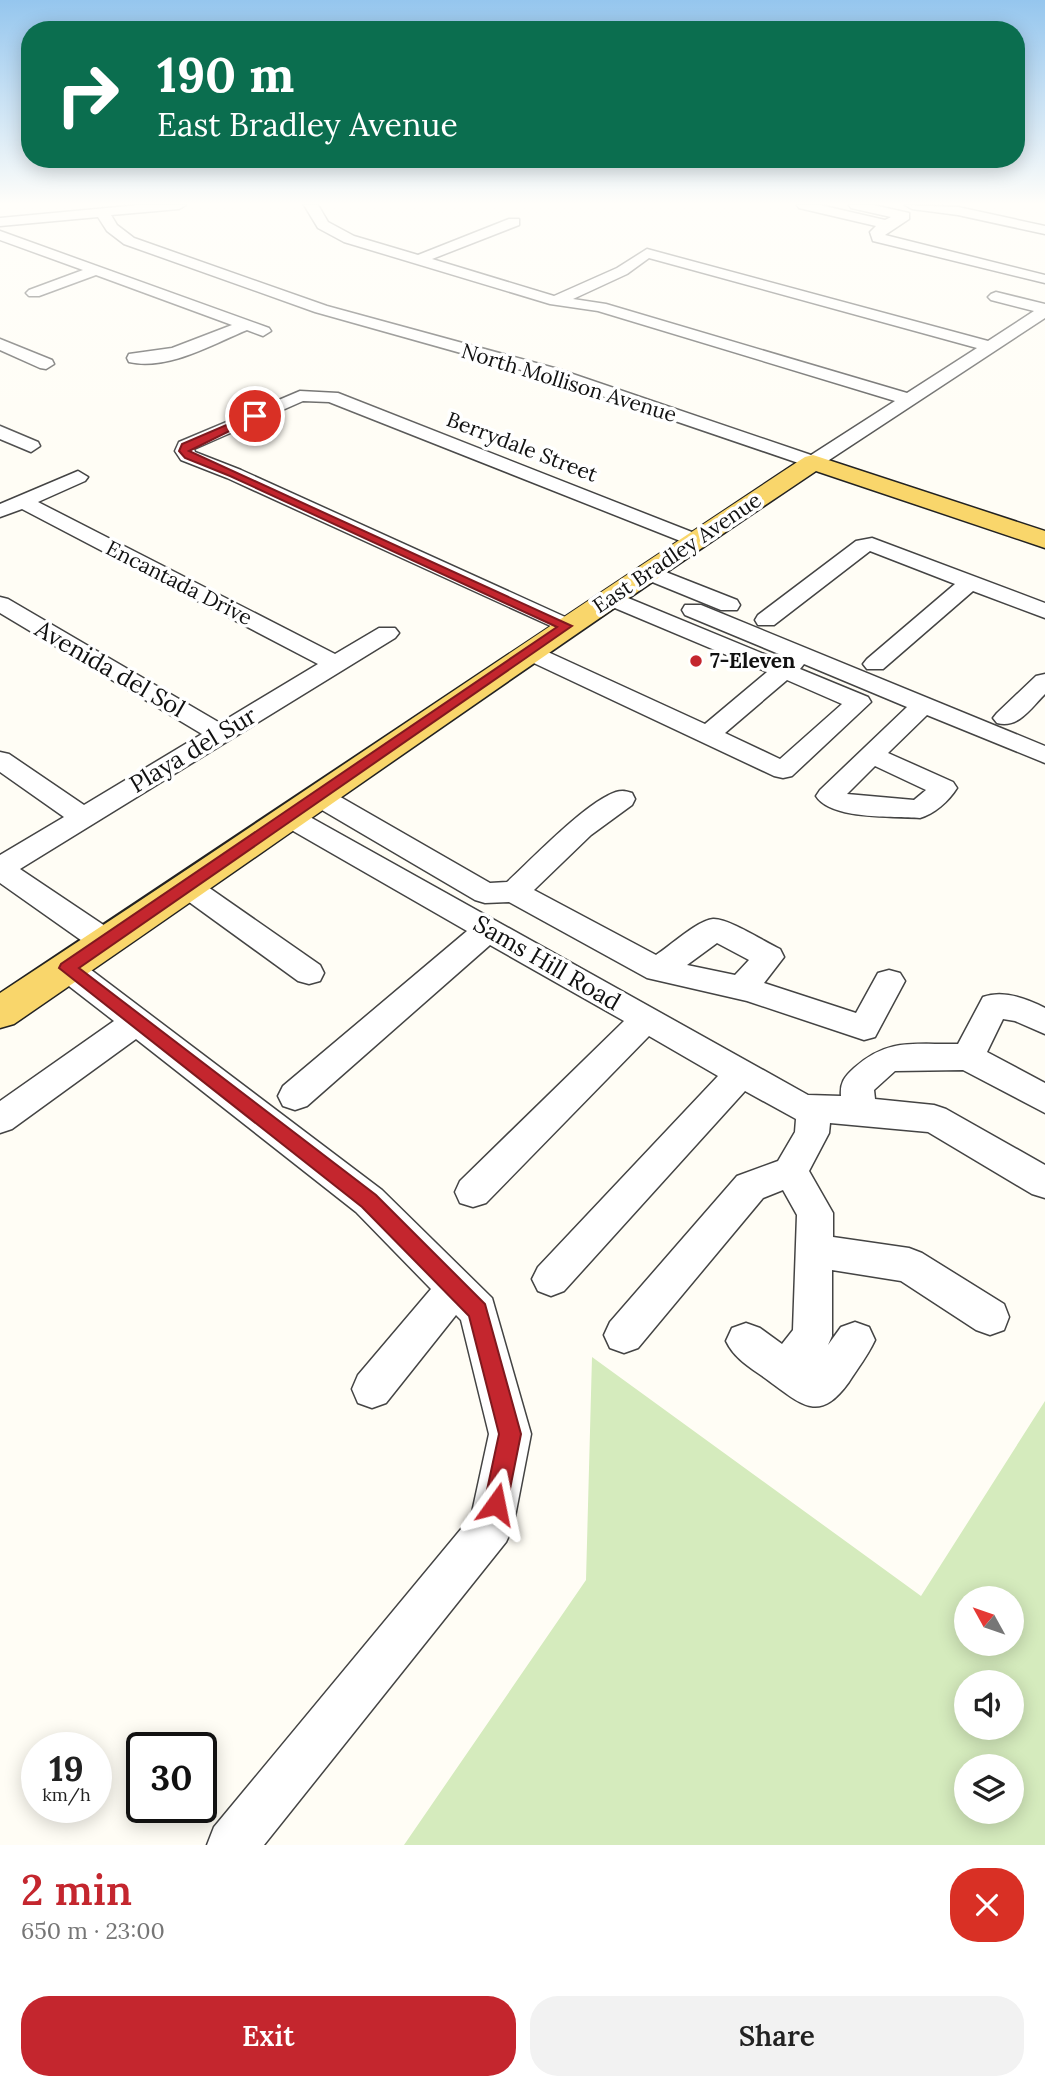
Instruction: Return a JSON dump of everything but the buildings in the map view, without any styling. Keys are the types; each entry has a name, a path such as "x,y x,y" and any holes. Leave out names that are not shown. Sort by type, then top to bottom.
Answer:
{"main road":[{"name":"North Mollison Avenue","path":"814,463 1043,537"},
{"name":"East Bradley Avenue","path":"0,1013 290,818 566,626 814,463"}],"street":[{"path":"34,293 39,291"},
{"path":"135,358 157,356 255,328 153,291"},
{"name":"North Mollison Avenue","path":"269,291 397,332 552,373 814,463"},
{"path":"522,291 555,301 600,307 907,399"},
{"path":"555,301 577,291"},
{"path":"785,291 991,348"},
{"path":"996,297 1045,310"},
{"name":"East Bradley Avenue","path":"814,463 1045,310"},
{"path":"0,344 46,364"},
{"name":"Berrydale Street","path":"566,626 240,477 188,456 184,451 186,446 300,396 332,397 695,540"},
{"path":"0,432 31,446"},
{"path":"0,511 78,477"},
{"name":"Encantada Drive","path":"22,501 336,664"},
{"path":"766,620 863,545 872,544 1045,611"},
{"path":"875,664 970,582"},
{"path":"630,584 766,620 1045,735"},
{"path":"529,652 783,770 859,702 793,663 630,584"},
{"name":"Avenida del Sol","path":"0,604 221,734"},
{"name":"Playa del Sur","path":"0,868 387,633"},
{"path":"793,663 923,705 1045,755"},
{"path":"707,735 793,663"},
{"path":"1006,718 1045,681"},
{"path":"871,755 923,705"},
{"path":"0,760 83,817"},
{"path":"320,797 485,893 514,892 658,970 741,989 864,1028 889,981"},
{"path":"514,892 581,829 622,799"},
{"name":"Sams Hill Road","path":"290,818 741,1073 808,1108"},
{"path":"0,868 106,942"},
{"path":"188,887 309,972"},
{"path":"658,970 715,929 769,957 741,989"},
{"path":"295,1096 488,930"},
{"path":"67,968 369,1201 478,1311 510,1434 491,1527 232,1845"},
{"path":"968,1057 994,1005 1022,1010 1045,1022"},
{"path":"473,1192 646,1019"},
{"path":"0,1119 136,1022"},
{"path":"859,1111 857,1086 884,1061 895,1058 968,1057 1045,1099"},
{"path":"551,1279 741,1073"},
{"path":"624,1335 750,1188 791,1172 812,1133 808,1108 934,1119 1045,1183"},
{"path":"786,1370 812,1336 815,1213 791,1172"},
{"path":"814,1251 909,1265 990,1317"},
{"path":"372,1389 455,1288"},
{"path":"746,1341 807,1385 820,1388 855,1340"}],"green space":[{"path":"592,1357 921,1596 1045,1401 1045,1845 404,1845 586,1580"}],"place":[{"name":"7-Eleven","path":"696,661"}],"route":[{"path":"255,416 186,446 184,451 188,456 234,474 566,626 290,818 67,968 369,1201 478,1311 510,1434 496,1504"}]}
